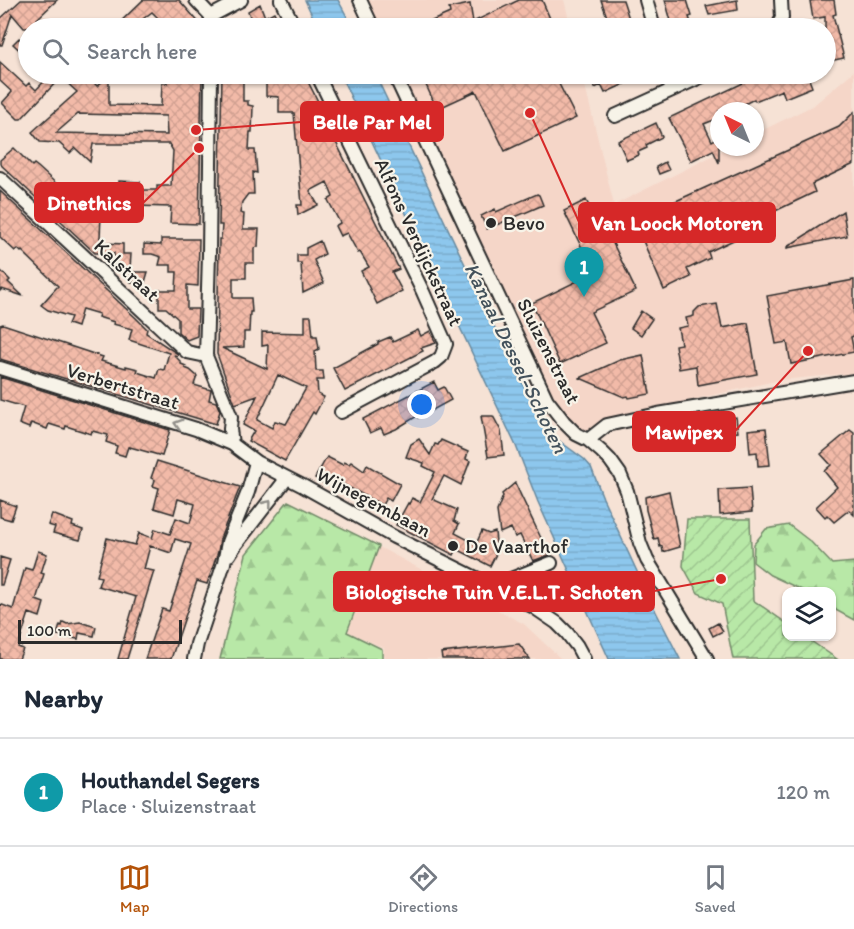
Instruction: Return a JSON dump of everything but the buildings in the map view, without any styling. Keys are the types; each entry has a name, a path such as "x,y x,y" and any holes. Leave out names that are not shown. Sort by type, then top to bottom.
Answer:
{"street":[{"path":"196,0 208,18"},
{"path":"216,18 241,0"},
{"path":"281,0 290,18"},
{"path":"360,0 368,18"},
{"path":"646,0 651,18"},
{"path":"781,0 782,18"},
{"path":"211,84 209,295 206,356 231,417 232,444"},
{"name":"Alfons Verdijckstraat","path":"322,84 446,344 441,357 435,362 341,412"},
{"name":"Sluizenstraat","path":"399,84 547,400 564,422 610,460 620,474 646,560 707,659"},
{"path":"670,84 672,90"},
{"path":"615,116 685,84"},
{"name":"Kalstraat","path":"0,178 187,352 206,356"},
{"name":"Verbertstraat","path":"0,368 196,429 232,444"},
{"path":"588,440 607,425 614,423 854,381"},
{"name":"Wijnegembaan","path":"232,444 256,462 394,537 532,606 567,633 584,659"},
{"path":"194,659 224,563 228,542 248,492 256,462"},
{"path":"224,563 287,478"},
{"path":"236,523 248,529"},
{"path":"500,589 511,579 551,563"}],"shaded area":[{"path":"363,0 564,0 568,18 371,18"},
{"path":"854,71 854,373 780,380 611,418 579,435 545,399 402,84 584,84 614,205 712,156 764,156 764,130 814,105"},
{"path":"379,547 524,624 561,659 384,659 384,648 348,632"}],"green space":[{"path":"288,501 379,546 347,632 382,649 382,659 220,659 246,554"},
{"path":"687,519 750,519 753,600 782,620 782,641 811,641 837,659 733,659 722,604 698,593 683,566"},
{"path":"789,525 811,542 832,564 854,562 854,620 836,610 836,587 796,587 770,575 753,562 754,544 766,529"}],"water":[{"path":"305,0 338,0 348,18 313,18"},
{"path":"345,84 380,84 494,326 547,432 584,459 591,467 652,604 680,659 609,659 538,502 516,446"}],"place":[{"name":"Van Loock Motoren","path":"530,113"},
{"name":"Belle Par Mel","path":"196,130"},
{"name":"Dinethics","path":"199,148"},
{"name":"Bevo","path":"491,223"},
{"name":"Houthandel Segers","path":"584,297"},
{"name":"Mawipex","path":"808,351"},
{"name":"De Vaarthof","path":"453,546"},
{"name":"Biologische Tuin V.E.L.T. Schoten","path":"721,579"}],"water label":[{"name":"Kanaal Dessel-Schoten","path":"516,358"}]}
